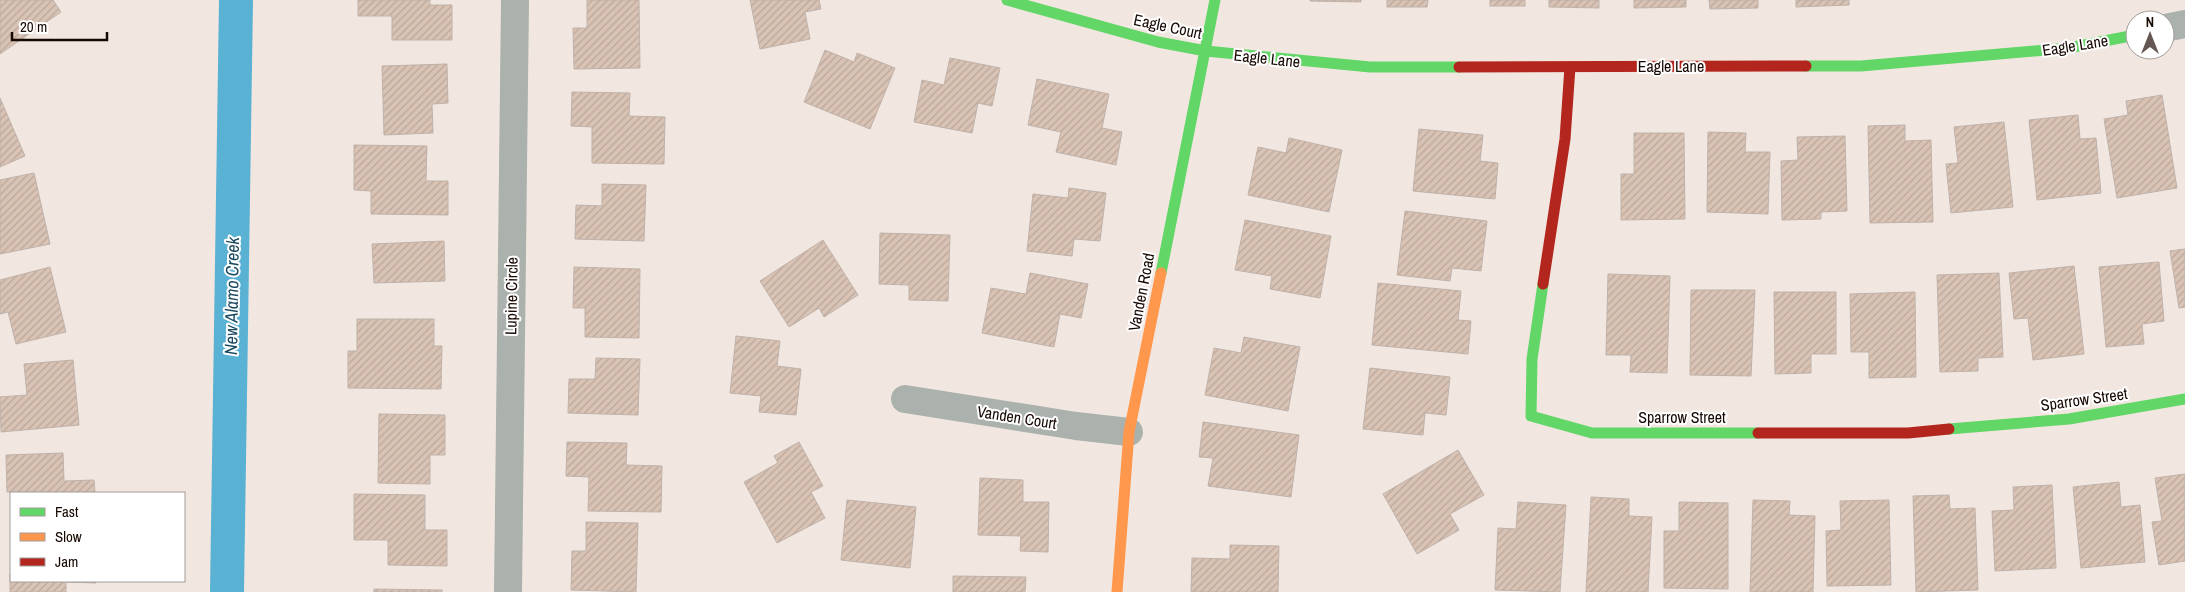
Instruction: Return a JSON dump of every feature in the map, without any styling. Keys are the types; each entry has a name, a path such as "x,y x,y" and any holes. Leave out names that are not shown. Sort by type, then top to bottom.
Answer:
{"street":[{"name":"Lupine Circle","path":"508,592 514,0"},
{"name":"Eagle Court","path":"1007,0 1158,42 1206,51"},
{"name":"Vanden Road","path":"1117,592 1119,545 1129,432 1215,0"},
{"name":"Eagle Lane","path":"1206,51 1370,67 1861,66 2069,48 2125,37"},
{"name":"Sparrow Street","path":"1570,67 1569,110 1561,183 1532,353 1531,416 1592,433 1908,433 2069,419 2185,399"},
{"name":"Vanden Court","path":"905,399 1076,426 1129,432"}],"building":[{"path":"0,0 53,0 61,12 0,54"},
{"path":"358,0 430,0 430,5 452,5 452,40 392,40 392,16 358,16"},
{"path":"587,0 639,0 640,68 574,69 573,28 587,28"},
{"path":"750,0 819,0 821,9 805,12 810,39 760,49"},
{"path":"1361,0 1361,2 1310,1"},
{"path":"1387,0 1428,0 1427,7 1387,7"},
{"path":"1490,0 1525,0 1525,6 1490,6"},
{"path":"1549,0 1599,0 1599,8 1549,7"},
{"path":"1634,0 1686,0 1686,7 1634,8"},
{"path":"1709,0 1758,0 1758,8 1710,9"},
{"path":"1796,0 1849,0 1849,5 1796,7"},
{"path":"825,50 854,62 857,53 895,68 870,129 804,102"},
{"path":"950,58 1000,68 992,106 978,103 972,133 914,122 922,80 944,85"},
{"path":"447,64 448,103 432,104 433,133 384,135 382,66"},
{"path":"1037,79 1109,94 1102,128 1122,132 1116,165 1056,152 1061,132 1028,125"},
{"path":"572,92 630,93 629,116 665,117 664,164 592,163 592,127 571,126"},
{"path":"2162,95 2177,188 2117,198 2104,119 2128,115 2126,101"},
{"path":"0,98 25,156 0,167"},
{"path":"2078,115 2080,139 2096,138 2101,193 2037,200 2029,120"},
{"path":"2004,122 2013,207 1951,213 1946,164 1958,163 1954,127"},
{"path":"1905,125 1905,141 1931,140 1933,222 1870,223 1868,126"},
{"path":"1419,129 1483,135 1480,161 1498,163 1495,199 1413,191"},
{"path":"1708,132 1746,133 1745,152 1770,152 1768,214 1707,212"},
{"path":"1634,133 1684,133 1685,219 1621,220 1621,174 1634,174"},
{"path":"1845,136 1847,211 1821,212 1821,219 1782,220 1781,161 1798,160 1797,137"},
{"path":"1289,138 1342,150 1329,212 1248,195 1258,147 1286,153"},
{"path":"354,145 427,146 426,181 448,181 448,215 371,214 371,191 354,190"},
{"path":"34,173 50,244 0,254 0,180"},
{"path":"602,184 646,185 644,241 575,239 576,205 602,206"},
{"path":"1069,188 1106,193 1100,241 1074,239 1072,256 1027,251 1033,194 1068,198"},
{"path":"1405,211 1487,221 1481,271 1452,268 1450,281 1397,275"},
{"path":"1245,220 1331,236 1320,298 1270,289 1272,276 1235,270"},
{"path":"880,233 950,235 948,301 909,300 909,285 879,284"},
{"path":"823,240 858,295 824,317 819,308 789,327 760,281"},
{"path":"444,241 445,281 374,283 372,244"},
{"path":"2185,249 2185,307 2179,308 2170,251"},
{"path":"2159,262 2164,321 2142,324 2144,344 2106,347 2099,267"},
{"path":"2074,266 2084,354 2033,360 2028,318 2014,319 2009,273"},
{"path":"50,267 66,332 16,344 8,312 0,314 0,280"},
{"path":"574,267 640,269 639,338 585,337 585,308 573,308"},
{"path":"1030,273 1088,284 1081,318 1060,314 1054,347 982,333 991,288 1026,294"},
{"path":"1999,273 2003,357 1978,358 1978,371 1940,372 1937,275"},
{"path":"1608,274 1670,276 1667,373 1630,372 1631,355 1606,355"},
{"path":"1378,283 1461,291 1458,320 1471,321 1468,354 1372,345"},
{"path":"1691,290 1755,290 1751,376 1690,375"},
{"path":"1774,292 1836,292 1836,354 1811,354 1811,373 1775,374"},
{"path":"1915,292 1916,377 1869,378 1869,352 1851,352 1850,294"},
{"path":"357,319 434,319 434,346 442,346 441,389 348,388 348,351 357,351"},
{"path":"736,336 780,341 777,366 801,369 796,415 759,412 761,396 730,393"},
{"path":"1244,337 1300,347 1288,411 1205,395 1214,348 1241,353"},
{"path":"596,358 640,359 638,415 568,413 569,379 595,379"},
{"path":"73,360 79,425 1,432 0,397 27,395 24,364"},
{"path":"1370,368 1450,377 1446,415 1425,413 1423,435 1363,429"},
{"path":"379,414 445,415 445,455 430,455 430,484 378,483"},
{"path":"1203,422 1299,435 1291,497 1208,486 1213,458 1199,457"},
{"path":"567,442 627,443 626,465 662,466 661,512 588,511 589,477 566,476"},
{"path":"799,442 823,486 811,492 825,518 777,543 744,482 778,463 774,456"},
{"path":"1458,450 1484,495 1450,514 1459,530 1417,554 1383,494"},
{"path":"63,453 64,481 94,480 95,492 7,492 6,455"},
{"path":"2185,474 2185,561 2159,565 2152,522 2162,521 2155,478"},
{"path":"980,478 1023,480 1023,502 1049,502 1048,552 1020,551 1021,536 978,535"},
{"path":"2119,482 2121,507 2140,505 2145,562 2081,568 2073,487"},
{"path":"2052,485 2056,568 1995,571 1992,511 2014,510 2013,487"},
{"path":"354,494 425,495 425,530 447,530 447,566 388,565 388,540 354,540"},
{"path":"1949,495 1950,509 1975,508 1978,590 1916,592 1913,496"},
{"path":"1591,497 1629,499 1629,516 1652,517 1648,592 1586,592"},
{"path":"847,500 916,507 910,568 841,560"},
{"path":"1753,500 1790,501 1789,515 1815,516 1813,592 1750,592"},
{"path":"1889,500 1891,585 1827,586 1826,531 1841,530 1840,501"},
{"path":"1518,502 1566,505 1560,592 1495,590 1498,528 1516,529"},
{"path":"1679,502 1728,503 1728,589 1664,588 1664,531 1679,531"},
{"path":"586,522 638,523 636,592 571,590 572,551 586,551"},
{"path":"1230,545 1279,546 1278,592 1191,592 1192,558 1230,559"},
{"path":"953,576 1026,577 1025,592 953,592"},
{"path":"10,582 66,582 66,592 10,592"},
{"path":"374,589 442,590 442,592 374,592"}],"waterway":[{"name":"New Alamo Creek","path":"227,592 236,0"}],"traffic: fast":[{"path":"1007,0 1158,42 1206,51 1370,67 1459,67"},
{"path":"1161,273 1215,0"},
{"path":"1806,66 1861,66 2069,48 2125,37"},
{"path":"1543,284 1532,359 1531,416 1592,433 1758,433"},
{"path":"1949,429 2069,419 2185,399"}],"traffic: slow":[{"path":"1117,592 1129,432 1161,273"}],"traffic: jam":[{"path":"1459,67 1806,66"},
{"path":"1543,284 1565,139 1570,67"},
{"path":"1758,433 1908,433 1949,429"}]}
